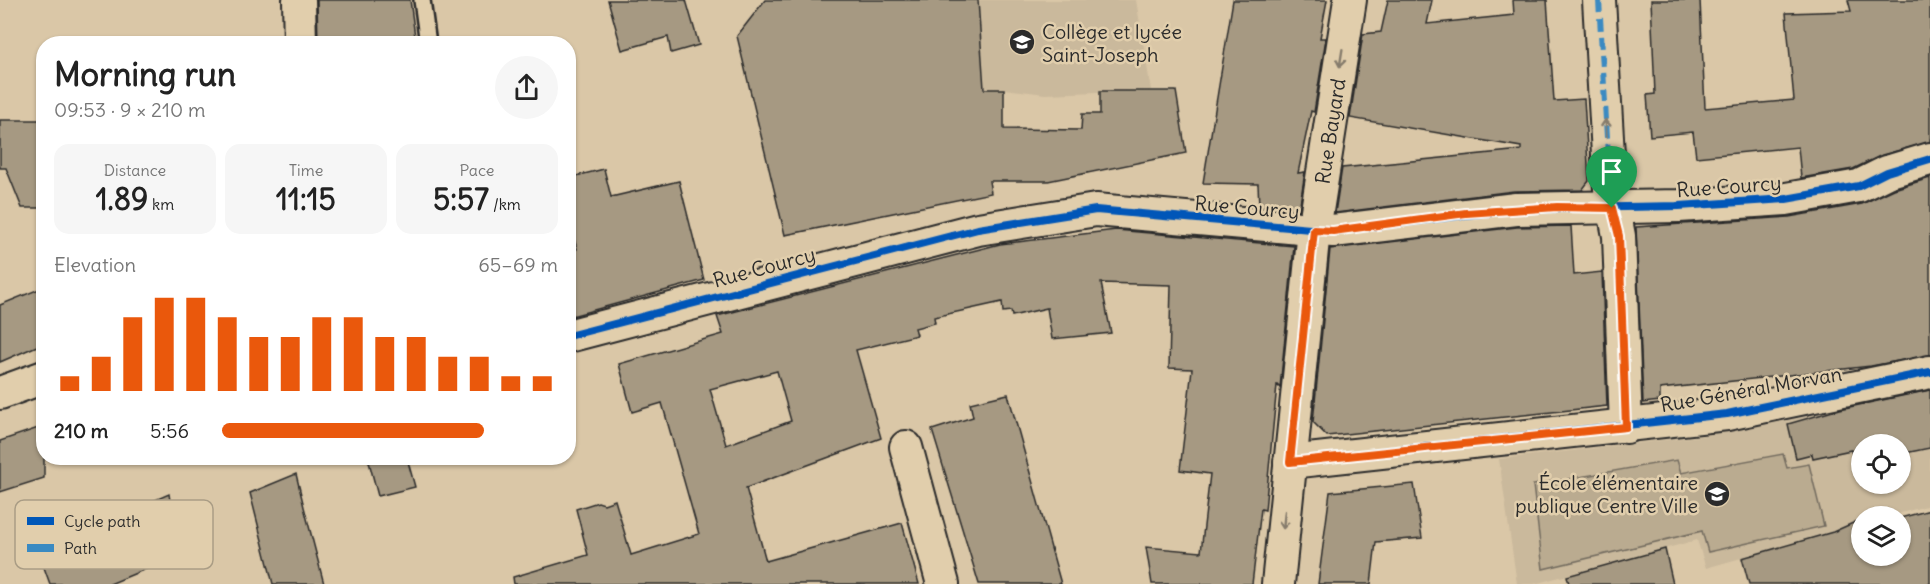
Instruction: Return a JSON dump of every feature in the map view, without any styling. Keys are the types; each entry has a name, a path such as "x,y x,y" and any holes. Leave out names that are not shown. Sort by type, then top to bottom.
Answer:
{"street":[{"path":"299,0 300,36"},
{"name":"Rue Bayard","path":"1278,584 1314,230 1350,0"},
{"path":"1599,0 1612,208 1619,236 1626,427"},
{"name":"Rue Courcy","path":"576,334 978,229 1096,210 1333,231 1515,209 1612,208 1774,200 1829,193 1859,186 1887,172 1930,159"},
{"name":"Rue Général Morvan","path":"1290,462 1626,427 1727,414 1930,372"},
{"path":"0,393 36,380"},
{"path":"906,447 943,584"}],"lane":[{"path":"422,0 427,36"}],"shaded area":[{"name":"Collège et lycée Saint-Joseph","path":"902,0 1136,0 1151,90 1045,94 1004,89 918,87"},
{"name":"École élémentaire publique Centre Ville","path":"1930,390 1930,505 1911,510 1911,506 1851,506 1851,527 1706,568 1697,540 1534,584 1517,584 1499,459 1700,436"},
{"path":"1783,454 1787,468 1809,464 1824,526 1708,552 1702,531 1543,569 1533,485 1677,460 1681,473"}],"building":[{"path":"317,0 410,0 415,36 318,36"},
{"path":"608,0 686,0 699,45 671,53 668,37 622,50"},
{"path":"765,0 978,0 984,89 1004,89 1004,129 1081,130 1082,114 1100,114 1100,91 1176,91 1186,153 1048,181 989,181 991,193 785,235 737,36"},
{"path":"1233,0 1327,0 1320,38 1326,38 1314,112 1311,111 1298,173 1305,172 1299,210 1259,206 1258,184 1203,183"},
{"path":"1388,0 1432,0 1427,24 1514,15 1513,0 1547,0 1554,101 1584,99 1589,181 1582,190 1514,191 1335,213 1342,168 1521,150 1521,147 1350,118 1363,34 1381,32"},
{"path":"1651,0 1700,0 1705,108 1794,100 1786,13 1851,11 1848,0 1930,0 1930,142 1882,155 1853,169 1801,178 1798,147 1696,157 1693,132 1650,136 1647,95 1655,94"},
{"path":"0,120 36,120 36,208 22,208 6,168 0,168"},
{"path":"604,169 611,197 679,181 704,280 576,315 576,176"},
{"path":"1930,178 1930,355 1871,366 1660,389 1660,401 1643,403 1636,227 1789,217 1862,204 1894,189"},
{"path":"1571,226 1574,275 1602,272 1607,406 1327,436 1313,422 1330,249 1517,227"},
{"path":"1116,230 1294,246 1265,510 1261,509 1252,584 1152,584 1146,547 1201,552 1210,474 1180,470 1192,369 1169,368 1171,285 1101,283 1111,333 1052,339 1047,308 1012,316 1011,311 1003,312 1002,302 934,317 935,323 915,328 917,335 856,350 881,438 746,488 766,561 902,523 919,584 514,584 513,577 588,555 576,509 598,502 604,504 615,500 631,555 699,534 662,403 632,412 619,364 723,334 717,316 1000,244","holes":["777,371 791,421 726,445 710,389"]},
{"path":"36,290 36,346 0,362 0,305"},
{"path":"1930,390 1930,448 1911,452 1911,434 1851,434 1851,450 1813,458 1812,454 1796,458 1788,424 1840,409"},
{"path":"1008,394 1061,584 979,584 932,430 973,417 970,403"},
{"path":"36,429 36,465 44,465 44,478 0,492 0,441"},
{"path":"370,465 409,465 415,487 378,496"},
{"path":"296,474 324,584 273,584 250,493"},
{"path":"1414,484 1422,538 1376,542 1371,584 1318,584 1330,492"},
{"path":"169,494 170,500 155,500"},
{"path":"1930,510 1930,584 1749,584 1742,558 1833,532 1851,524 1851,566 1911,566 1911,515"},
{"path":"1665,549 1673,584 1569,584 1567,576"},
{"path":"45,569 146,569 110,584 50,584"}],"marked path":[{"path":"1599,0 1610,189 1619,236 1626,427"}],"cycle path":[{"path":"576,334 978,229 1096,210 1333,231 1516,209 1679,206 1786,199 1859,186 1887,172 1930,159"},
{"path":"1290,462 1727,414 1930,372"}],"place":[{"name":"Collège et lycée Saint-Joseph","path":"1022,42"},
{"name":"École élémentaire publique Centre Ville","path":"1717,494"}],"route":[{"path":"1612,208 1619,236 1626,427 1290,462 1314,230 1333,231 1466,213 1515,209 1612,208"}]}
